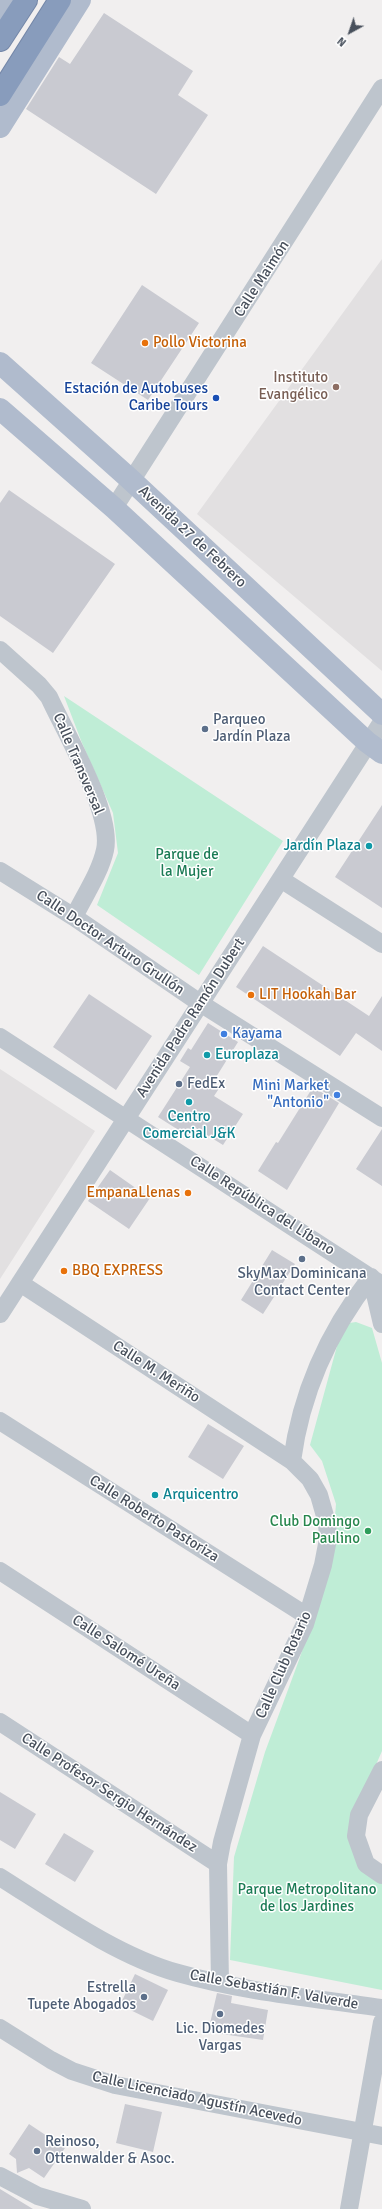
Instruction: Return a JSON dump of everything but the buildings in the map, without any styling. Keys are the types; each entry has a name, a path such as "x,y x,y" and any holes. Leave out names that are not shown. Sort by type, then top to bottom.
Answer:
{"highway":[{"path":"0,40 26,0"},
{"path":"0,95 60,0"}],"main road":[{"path":"0,12 8,0"},
{"path":"0,127 80,0"},
{"name":"Avenida 27 de Febrero","path":"0,363 131,480 382,714"},
{"path":"0,409 114,508 375,748"}],"street":[{"name":"Calle Maimón","path":"114,508 382,88"},
{"name":"Calle Transversal","path":"0,650 39,685 48,697 93,792 106,830 106,842 102,859 74,917"},
{"name":"Avenida Padre Ramón Dubert","path":"0,1314 200,1003 282,880 375,748 382,722"},
{"name":"Calle Doctor Arturo Grullón","path":"0,871 74,917 200,1003 382,1118"},
{"path":"282,880 382,944"},
{"name":"Calle República del Líbano","path":"0,1037 376,1281"},
{"path":"376,1281 382,1324"},
{"path":"292,1461 301,1416 325,1349 336,1327 376,1281"},
{"name":"Calle M. Meriño","path":"20,1283 292,1461"},
{"name":"Calle Roberto Pastoriza","path":"0,1421 308,1616"},
{"name":"Calle Club Rotario","path":"220,1983 218,1864 222,1842 252,1734 288,1663 308,1616 323,1565 328,1539 327,1523 319,1495 310,1479 292,1461"},
{"name":"Calle Salomé Ureña","path":"0,1571 252,1734"},
{"name":"Calle Profesor Sergio Hernández","path":"0,1722 218,1864"},
{"path":"382,1770 359,1816 356,1836 366,1864 382,1875"},
{"name":"Calle Sebastián F. Valverde","path":"0,1877 75,1924 137,1957 178,1973 220,1983 270,1992 382,2008"},
{"path":"349,2209 382,2022"},
{"name":"Calle Licenciado Agustín Acevedo","path":"0,2028 51,2060 72,2071 115,2085 382,2136"},
{"path":"0,2176 56,2206 82,2209"}],"shaded area":[{"name":"Instituto Evangélico","path":"382,259 382,671 197,514"},
{"path":"0,1069 95,1131 0,1279"}],"green space":[{"name":"Parque de la Mujer","path":"64,696 283,841 199,975 97,905 118,853 113,813 82,743"},
{"name":"Parque Metropolitano de los Jardines","path":"356,1322 372,1328 382,1363 382,1751 365,1790 356,1838 382,1875 382,1990 230,1960 234,1857 265,1752 299,1660 331,1562 336,1504 322,1461 310,1445 343,1324"}],"place":[{"name":"Pollo Victorina","path":"145,343"},
{"name":"Instituto Evangélico","path":"336,387"},
{"name":"Estación de Autobuses Caribe Tours","path":"216,398"},
{"name":"Parqueo Jardín Plaza","path":"205,729"},
{"name":"Jardín Plaza","path":"369,846"},
{"name":"LIT Hookah Bar","path":"251,995"},
{"name":"Kayama","path":"224,1034"},
{"name":"Europlaza","path":"207,1055"},
{"name":"FedEx","path":"179,1084"},
{"name":"Mini Market \"Antonio\"","path":"337,1095"},
{"name":"Centro Comercial J&K","path":"189,1102"},
{"name":"EmpanaLlenas","path":"188,1193"},
{"name":"SkyMax Dominicana Contact Center","path":"302,1259"},
{"name":"BBQ EXPRESS","path":"64,1271"},
{"name":"Arquicentro","path":"155,1495"},
{"name":"Club Domingo Paulino","path":"368,1531"},
{"name":"Estrella Tupete Abogados","path":"144,1997"},
{"name":"Lic. Diomedes Vargas","path":"220,2014"},
{"name":"Reinoso, Ottenwalder & Asoc.","path":"37,2151"}]}
